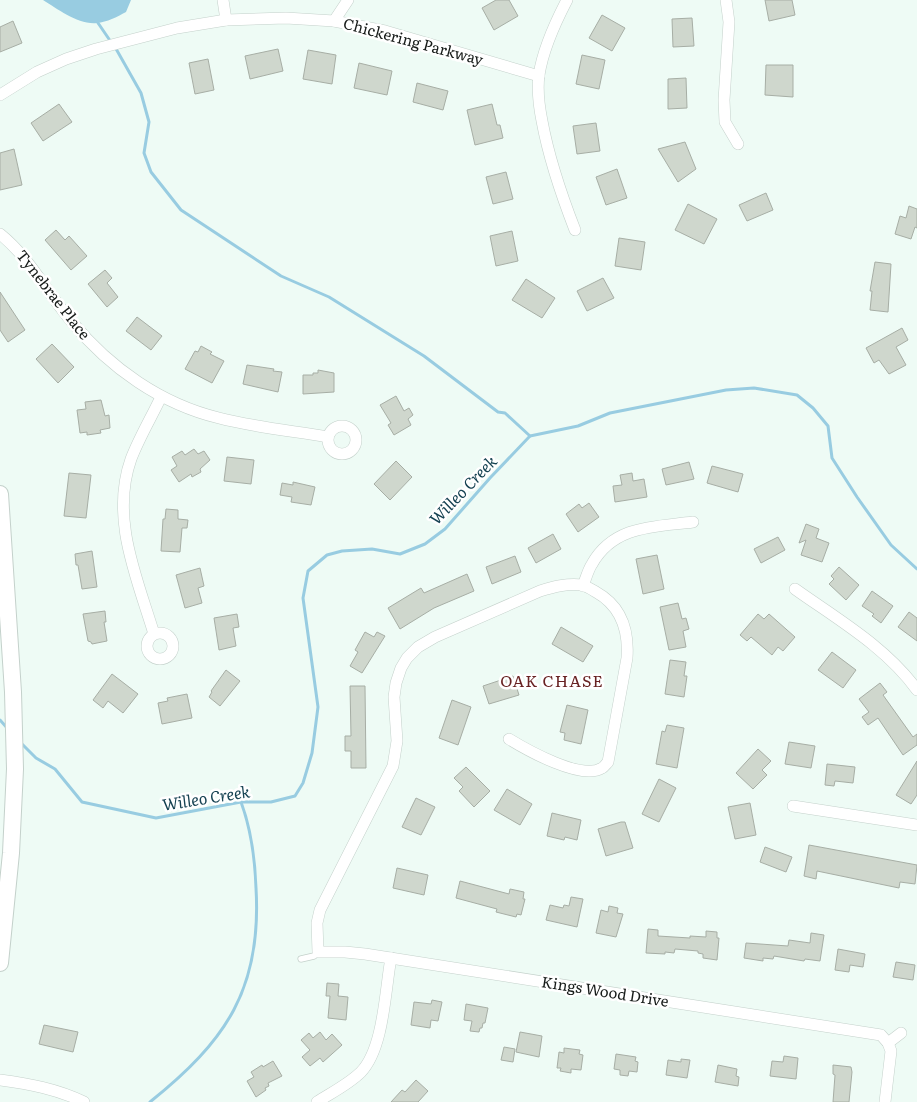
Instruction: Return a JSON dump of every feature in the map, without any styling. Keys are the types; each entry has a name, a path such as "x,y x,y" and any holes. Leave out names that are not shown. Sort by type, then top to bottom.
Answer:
{"main road":[{"path":"0,494 15,726 11,853 0,963"}],"street":[{"path":"223,0 226,20"},
{"path":"334,21 348,0"},
{"path":"567,0 552,31 539,76 538,100 547,149 558,189 575,230"},
{"path":"726,0 729,22 724,100 725,122 738,144"},
{"name":"Chickering Parkway","path":"0,95 38,72 66,59 96,49 177,28 226,20 286,18 334,21 385,31 539,76"},
{"name":"Tynebrae Place","path":"0,234 15,246 71,321 94,347 127,374 161,397 220,418 328,437"},
{"path":"154,634 128,550 123,507 131,459 161,397"},
{"path":"583,586 592,564 600,552 612,540 642,529 694,522"},
{"path":"318,952 317,923 320,910 393,766 397,741 394,697 396,682 407,658 418,647 435,637 554,586 569,584 583,586 603,596 618,612 624,622 627,635 627,658 605,773 561,765 545,759 509,739"},
{"path":"795,589 877,648 902,671 917,690"},
{"path":"793,806 917,825"},
{"name":"Kings Wood Drive","path":"318,952 345,952 391,958 870,1033 881,1035 888,1043"},
{"path":"317,1102 354,1078 370,1059 376,1047 391,958"},
{"path":"885,1102 891,1060 888,1043 901,1033"},
{"path":"0,1080 44,1086 84,1102"}],"lane":[{"path":"301,959 314,956 318,952"}],"water":[{"path":"43,0 131,0 126,12 108,20 90,23 76,19"}],"building":[{"path":"496,0 509,0 518,16 494,30 482,8"},
{"path":"765,0 792,0 795,15 769,21"},
{"path":"602,15 625,28 612,51 589,38"},
{"path":"692,18 694,46 673,47 672,19"},
{"path":"13,21 22,43 0,52 0,27"},
{"path":"278,49 283,71 250,79 245,56"},
{"path":"308,50 336,55 332,84 303,79"},
{"path":"582,55 605,60 599,89 576,84"},
{"path":"208,59 214,90 195,94 189,63"},
{"path":"359,63 392,71 387,95 354,88"},
{"path":"766,65 793,65 793,97 765,95"},
{"path":"686,78 687,108 668,109 668,79"},
{"path":"417,83 448,91 443,110 413,102"},
{"path":"59,104 72,122 43,141 31,123"},
{"path":"492,104 497,125 500,125 503,138 475,145 467,110"},
{"path":"596,123 600,151 577,154 573,126"},
{"path":"685,142 696,169 678,182 658,149"},
{"path":"14,149 22,185 0,190 0,153"},
{"path":"617,169 627,198 606,205 596,177"},
{"path":"506,172 513,199 493,204 486,177"},
{"path":"766,193 773,210 747,221 739,205"},
{"path":"688,204 717,219 704,244 675,230"},
{"path":"909,206 917,209 917,228 915,227 911,239 895,234 900,216 906,218"},
{"path":"56,230 65,240 69,236 87,256 71,270 45,240"},
{"path":"512,231 518,261 496,266 490,236"},
{"path":"619,238 645,242 641,270 615,266"},
{"path":"875,262 891,264 888,312 870,310 872,291 870,291"},
{"path":"105,270 112,278 107,283 118,297 107,307 88,284"},
{"path":"603,278 614,298 587,311 577,291"},
{"path":"526,279 555,298 542,318 512,300"},
{"path":"0,292 25,330 8,342 0,330"},
{"path":"137,317 162,336 151,350 126,331"},
{"path":"902,328 908,340 896,347 906,365 889,374 879,360 874,363 866,348"},
{"path":"52,344 74,367 58,383 36,359"},
{"path":"201,346 212,352 210,354 224,361 212,383 185,369 195,351 198,352"},
{"path":"247,365 282,372 278,392 243,384"},
{"path":"318,370 334,373 334,392 303,394 303,375 313,375 313,373 318,373"},
{"path":"396,396 404,411 409,408 413,415 408,419 411,425 394,435 388,425 391,423 380,405"},
{"path":"101,400 105,416 109,415 110,428 100,430 101,433 87,435 87,432 80,433 77,410 86,409 85,402"},
{"path":"194,449 198,454 204,451 210,460 200,469 201,472 192,477 191,474 179,482 171,470 177,466 172,457 182,451 185,455"},
{"path":"227,457 254,460 251,484 224,481"},
{"path":"396,461 412,477 390,500 374,484"},
{"path":"689,462 694,479 666,485 662,469"},
{"path":"712,466 743,474 738,492 707,483"},
{"path":"69,473 91,475 86,518 64,516"},
{"path":"632,473 633,481 644,479 647,497 615,502 613,486 622,485 620,475"},
{"path":"293,482 315,487 311,505 291,502 292,497 280,495 282,483 293,485"},
{"path":"589,503 599,517 578,532 566,514 579,504 582,508"},
{"path":"166,509 178,510 178,519 188,520 187,528 182,528 180,552 161,551 163,519 165,519"},
{"path":"806,524 819,529 816,538 829,543 822,562 801,555 806,540 799,543"},
{"path":"553,534 561,549 536,563 528,548"},
{"path":"778,537 785,550 761,563 754,549"},
{"path":"92,551 97,587 82,589 75,554"},
{"path":"657,555 664,589 643,594 636,559"},
{"path":"515,556 521,572 492,584 486,567"},
{"path":"839,567 859,585 846,600 829,584 834,579 831,576"},
{"path":"200,568 204,586 198,588 202,603 185,608 176,575"},
{"path":"467,574 474,591 434,608 400,629 388,608 421,588 424,593"},
{"path":"872,591 893,606 881,623 872,616 874,614 862,606"},
{"path":"678,603 682,619 686,618 689,629 683,631 686,647 669,650 660,607"},
{"path":"105,611 106,622 104,622 107,641 92,644 88,641 83,614"},
{"path":"909,612 917,618 917,641 898,627"},
{"path":"237,614 239,627 233,628 236,646 219,650 214,618"},
{"path":"758,614 764,619 769,614 795,637 783,651 778,647 772,655 751,637 747,641 740,635"},
{"path":"561,627 593,646 583,662 552,644"},
{"path":"365,632 374,637 377,632 385,636 362,673 350,666 358,652 355,650"},
{"path":"832,652 856,670 843,688 818,670"},
{"path":"670,660 686,662 684,676 687,676 684,697 665,694"},
{"path":"226,670 240,681 220,706 209,697 211,691"},
{"path":"112,674 138,694 123,713 108,701 103,708 93,700"},
{"path":"513,676 519,695 489,704 483,686"},
{"path":"880,683 887,692 883,695 913,737 917,734 917,745 903,755 878,718 868,725 862,717 869,712 859,699"},
{"path":"350,686 365,686 366,768 351,768 351,751 345,751 345,736 351,736"},
{"path":"187,694 192,718 162,724 158,703 168,701 167,698"},
{"path":"452,700 471,707 458,745 439,738"},
{"path":"567,705 588,710 581,744 564,740 565,733 560,732"},
{"path":"667,725 684,728 677,768 656,764 662,731 665,732"},
{"path":"789,742 815,746 811,768 785,764"},
{"path":"758,749 771,761 762,770 767,775 753,789 736,773"},
{"path":"917,761 917,795 911,804 896,795"},
{"path":"827,764 855,767 853,783 835,781 834,786 825,785"},
{"path":"466,767 490,791 474,807 459,791 463,787 454,778"},
{"path":"659,779 676,788 659,822 642,814"},
{"path":"507,789 532,804 520,825 494,810"},
{"path":"416,798 435,807 421,835 402,827"},
{"path":"750,803 756,835 735,839 728,807"},
{"path":"552,813 581,820 577,840 565,837 564,840 547,836"},
{"path":"625,822 633,848 606,856 598,829"},
{"path":"809,845 917,865 915,884 900,882 899,888 817,871 816,879 804,876"},
{"path":"765,847 792,857 786,872 760,862"},
{"path":"397,868 428,875 424,895 393,888"},
{"path":"460,881 509,894 510,889 524,892 523,899 525,899 521,915 517,914 516,917 496,912 497,909 456,898"},
{"path":"571,897 583,899 577,927 546,920 550,905 563,908 564,905 569,906"},
{"path":"609,906 618,908 617,913 623,914 616,937 596,933 601,910 608,912"},
{"path":"648,929 658,930 658,936 690,938 690,936 706,937 706,931 717,932 717,938 719,938 717,960 703,958 703,954 698,953 698,951 675,949 674,953 646,953"},
{"path":"811,933 824,935 820,961 805,959 804,961 774,956 773,959 763,958 763,961 744,958 746,943 788,946 789,940 810,943"},
{"path":"838,949 865,954 863,967 850,965 849,972 835,970"},
{"path":"896,962 915,965 913,980 893,977"},
{"path":"327,983 339,984 338,996 348,997 346,1020 328,1018 330,996 326,996"},
{"path":"432,1000 442,1002 438,1021 431,1020 430,1028 411,1025 414,1002 431,1004"},
{"path":"466,1004 488,1008 485,1023 483,1023 479,1032 470,1031 472,1021 464,1020"},
{"path":"44,1025 78,1032 73,1052 39,1044"},
{"path":"320,1032 326,1040 332,1034 342,1045 323,1062 320,1058 310,1066 302,1057 310,1050 301,1040 309,1033 313,1038"},
{"path":"520,1032 542,1036 539,1057 516,1052"},
{"path":"504,1047 515,1049 513,1062 501,1060"},
{"path":"564,1048 580,1050 579,1054 583,1055 581,1070 571,1069 571,1073 560,1071 561,1068 557,1068 559,1052 564,1053"},
{"path":"616,1054 636,1057 635,1061 638,1062 637,1072 629,1071 628,1076 620,1075 620,1070 614,1069"},
{"path":"784,1056 798,1058 796,1079 770,1076 772,1061 783,1062"},
{"path":"681,1059 690,1060 687,1078 666,1075 668,1060 681,1062"},
{"path":"273,1061 282,1076 268,1083 269,1086 265,1088 266,1090 256,1097 247,1081 254,1077 251,1072"},
{"path":"718,1065 737,1069 736,1076 739,1077 738,1086 715,1082"},
{"path":"833,1065 851,1067 849,1102 833,1102 835,1075 833,1074"},
{"path":"416,1080 428,1091 418,1102 391,1102 402,1090 405,1092"}],"waterway":[{"path":"96,20 111,42"},
{"path":"115,47 141,93 149,122 144,153 151,172 181,210 281,276 329,297 424,356 498,412 505,413 530,436"},
{"name":"Willeo Creek","path":"21,743 36,758 55,769 82,802 156,818 241,802 271,802 295,796 303,783 312,753 318,707 303,598 308,571 327,555 342,551 372,549 400,554 425,544 445,529 530,436 578,426 610,413 726,390 754,388 797,395 813,408 828,426 832,458 857,497 891,545 917,569"},
{"name":"Willeo Creek","path":"0,720 8,729"},
{"path":"150,1102 177,1079 219,1034 234,1010 245,984 253,955 256,924 256,888 252,845 241,802"}],"district":[{"name":"OAK CHASE","path":"552,681"}]}
